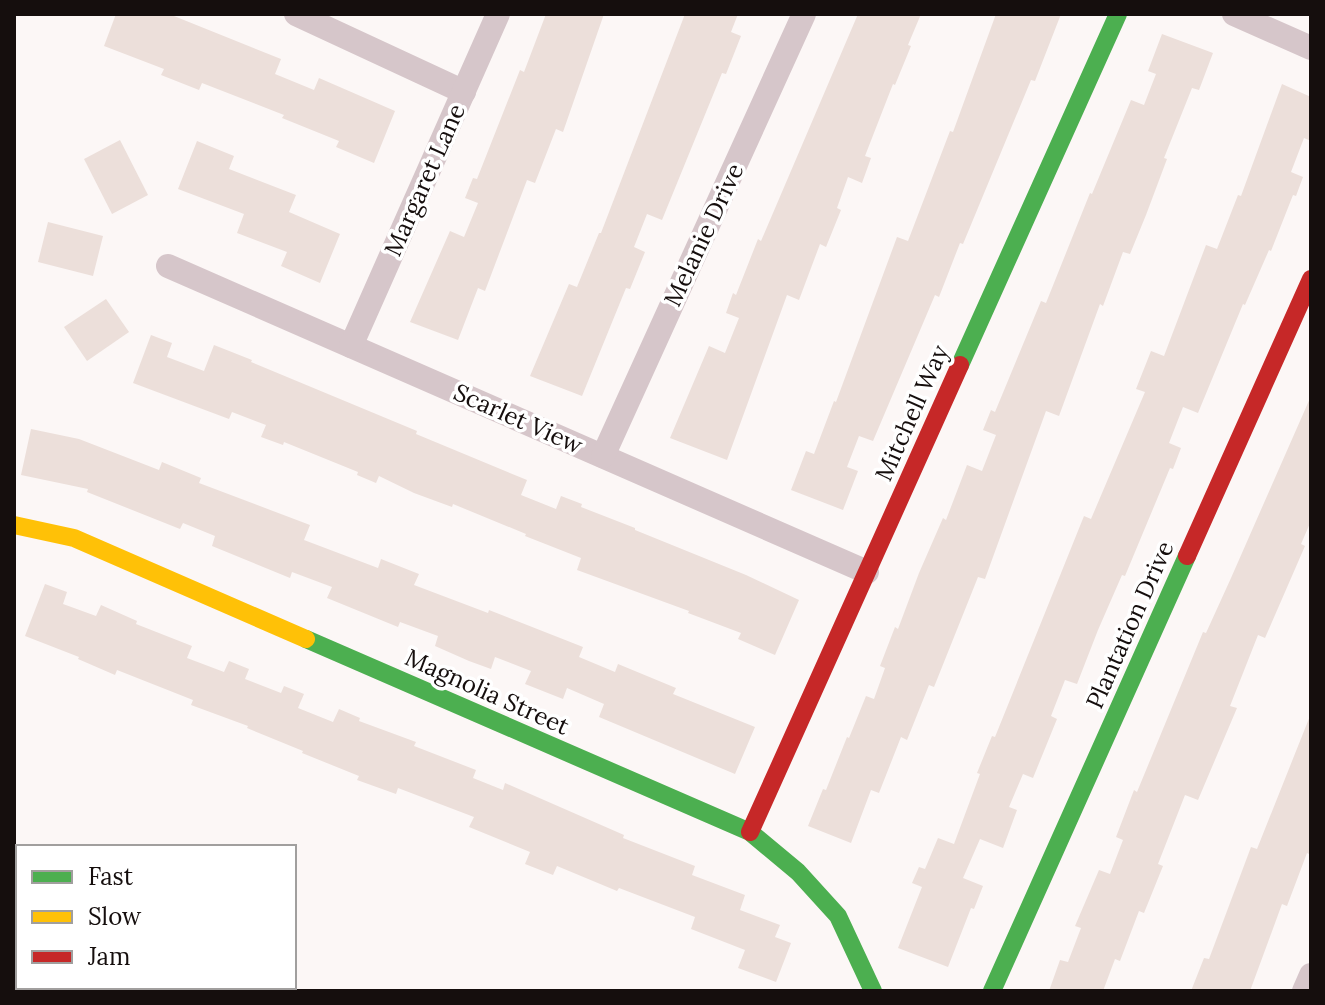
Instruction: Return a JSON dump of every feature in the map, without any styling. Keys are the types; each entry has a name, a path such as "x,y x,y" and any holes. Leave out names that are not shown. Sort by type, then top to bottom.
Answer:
{"street":[{"path":"296,14 464,92"},
{"name":"Margaret Lane","path":"351,346 498,14"},
{"name":"Melanie Drive","path":"603,456 804,14"},
{"name":"Mitchell Way","path":"750,832 1118,14"},
{"path":"1234,14 1311,48"},
{"name":"Scarlet View","path":"168,266 867,572"},
{"name":"Plantation Drive","path":"992,991 1311,279"},
{"name":"Magnolia Street","path":"14,525 74,538 750,832 798,872 838,916 873,991"},
{"path":"1304,991 1311,975"}],"building":[{"path":"116,14 169,14 281,59 275,74 314,90 319,78 395,111 374,163 336,147 339,141 282,118 284,115 202,83 199,90 161,75 164,69 104,46"},
{"path":"546,14 604,14 563,132 556,129 535,183 527,180 485,291 478,288 458,340 410,322 450,231 464,237 478,203 465,198 473,178 477,179"},
{"path":"685,14 738,14 731,32 741,36 726,74 722,73 662,220 647,214 634,247 645,252 630,289 626,288 582,396 530,376 569,284 577,287 601,233"},
{"path":"858,14 921,14 908,45 911,46 865,156 871,158 862,183 848,177 837,208 841,210 826,247 820,244 799,300 787,295 727,460 670,438 709,346 725,353 739,318 726,313 733,293 736,295 758,239 761,241"},
{"path":"996,14 1061,14 1035,81 1031,80 963,244 960,243 939,297 935,295 873,441 859,436 847,467 858,471 843,510 791,490 806,451 814,454 836,402 897,237 908,241 950,131 953,132"},
{"path":"1162,34 1213,53 1199,90 1192,88 1130,254 1123,252 1103,306 1100,304 1059,416 1046,411 985,579 978,577 934,687 929,685 907,740 901,737 879,793 871,790 851,843 808,826 866,696 874,699 885,668 880,666 895,627 898,629 967,465 982,471 996,435 983,430 991,410 995,412 1041,301 1046,303 1131,100 1144,105 1156,74 1148,71"},
{"path":"1282,84 1311,97 1311,141 1304,138 1291,172 1303,177 1296,196 1293,195 1271,251 1243,304 1198,413 1183,407 1169,443 1181,448 1173,469 1170,468 1125,576 1122,575 1077,684 1065,680 1051,716 1057,719 1033,778 1023,774 1009,807 1017,810 1003,848 980,839 963,878 983,886 948,967 898,948 922,887 912,883 919,867 925,869 938,838 954,844 980,774 977,773 992,736 995,737 1084,516 1091,519 1145,392 1136,389 1151,351 1164,356 1206,245 1217,249 1238,195 1241,196"},
{"path":"120,140 148,195 112,214 84,159"},
{"path":"197,141 234,156 229,169 296,195 289,212 340,234 320,283 281,266 287,252 237,233 244,214 178,189"},
{"path":"48,222 103,236 93,276 38,262"},
{"path":"106,299 129,332 87,361 64,327"},
{"path":"151,335 172,343 167,357 204,371 214,345 252,360 527,480 521,495 556,509 561,496 799,600 775,655 738,639 741,633 577,570 581,558 526,534 453,504 452,507 414,493 379,476 376,483 357,475 358,472 284,442 283,445 261,437 266,425 232,412 229,419 133,383"},
{"path":"1311,396 1311,521 1301,544 1305,546 1265,638 1258,635 1230,706 1237,708 1198,800 1185,795 1158,864 1163,866 1144,913 1139,911 1120,961 1115,959 1103,991 1049,991 1060,960 1068,962 1081,928 1075,926 1099,870 1110,874 1123,840 1116,837 1134,790 1137,792 1203,632 1206,633"},
{"path":"31,429 79,439 159,470 162,462 201,478 199,483 310,525 304,540 378,568 381,559 419,574 414,585 583,647 579,657 615,672 618,664 676,688 673,694 755,727 735,774 599,717 604,704 567,688 563,699 525,684 531,671 495,657 491,669 469,661 435,646 438,636 400,622 398,627 327,598 332,587 292,572 290,578 212,546 215,536 183,523 180,529 87,492 88,489 21,475"},
{"path":"45,584 67,592 63,604 96,616 101,605 137,621 136,624 192,646 187,658 224,672 229,661 249,669 245,679 281,693 284,686 304,694 298,708 333,722 339,709 360,718 359,721 416,742 414,746 476,770 473,778 503,790 505,783 624,835 623,838 695,866 692,875 745,895 740,910 780,925 775,937 791,943 776,982 738,968 745,950 691,929 695,917 619,888 617,891 557,866 553,875 525,864 530,852 469,827 474,817 398,788 396,794 357,780 359,776 302,753 248,726 191,705 193,700 117,670 115,675 25,636"},
{"path":"1310,716 1311,855 1307,853 1287,906 1282,904 1250,991 1191,991 1204,958 1209,959 1251,847 1257,849"}],"traffic: fast":[{"path":"960,365 1118,14"},
{"path":"992,991 1187,556"},
{"path":"306,639 750,832 798,872 838,916 873,991"}],"traffic: slow":[{"path":"14,525 74,538 306,639"}],"traffic: jam":[{"path":"1187,556 1311,279"},
{"path":"750,832 960,365"}]}
